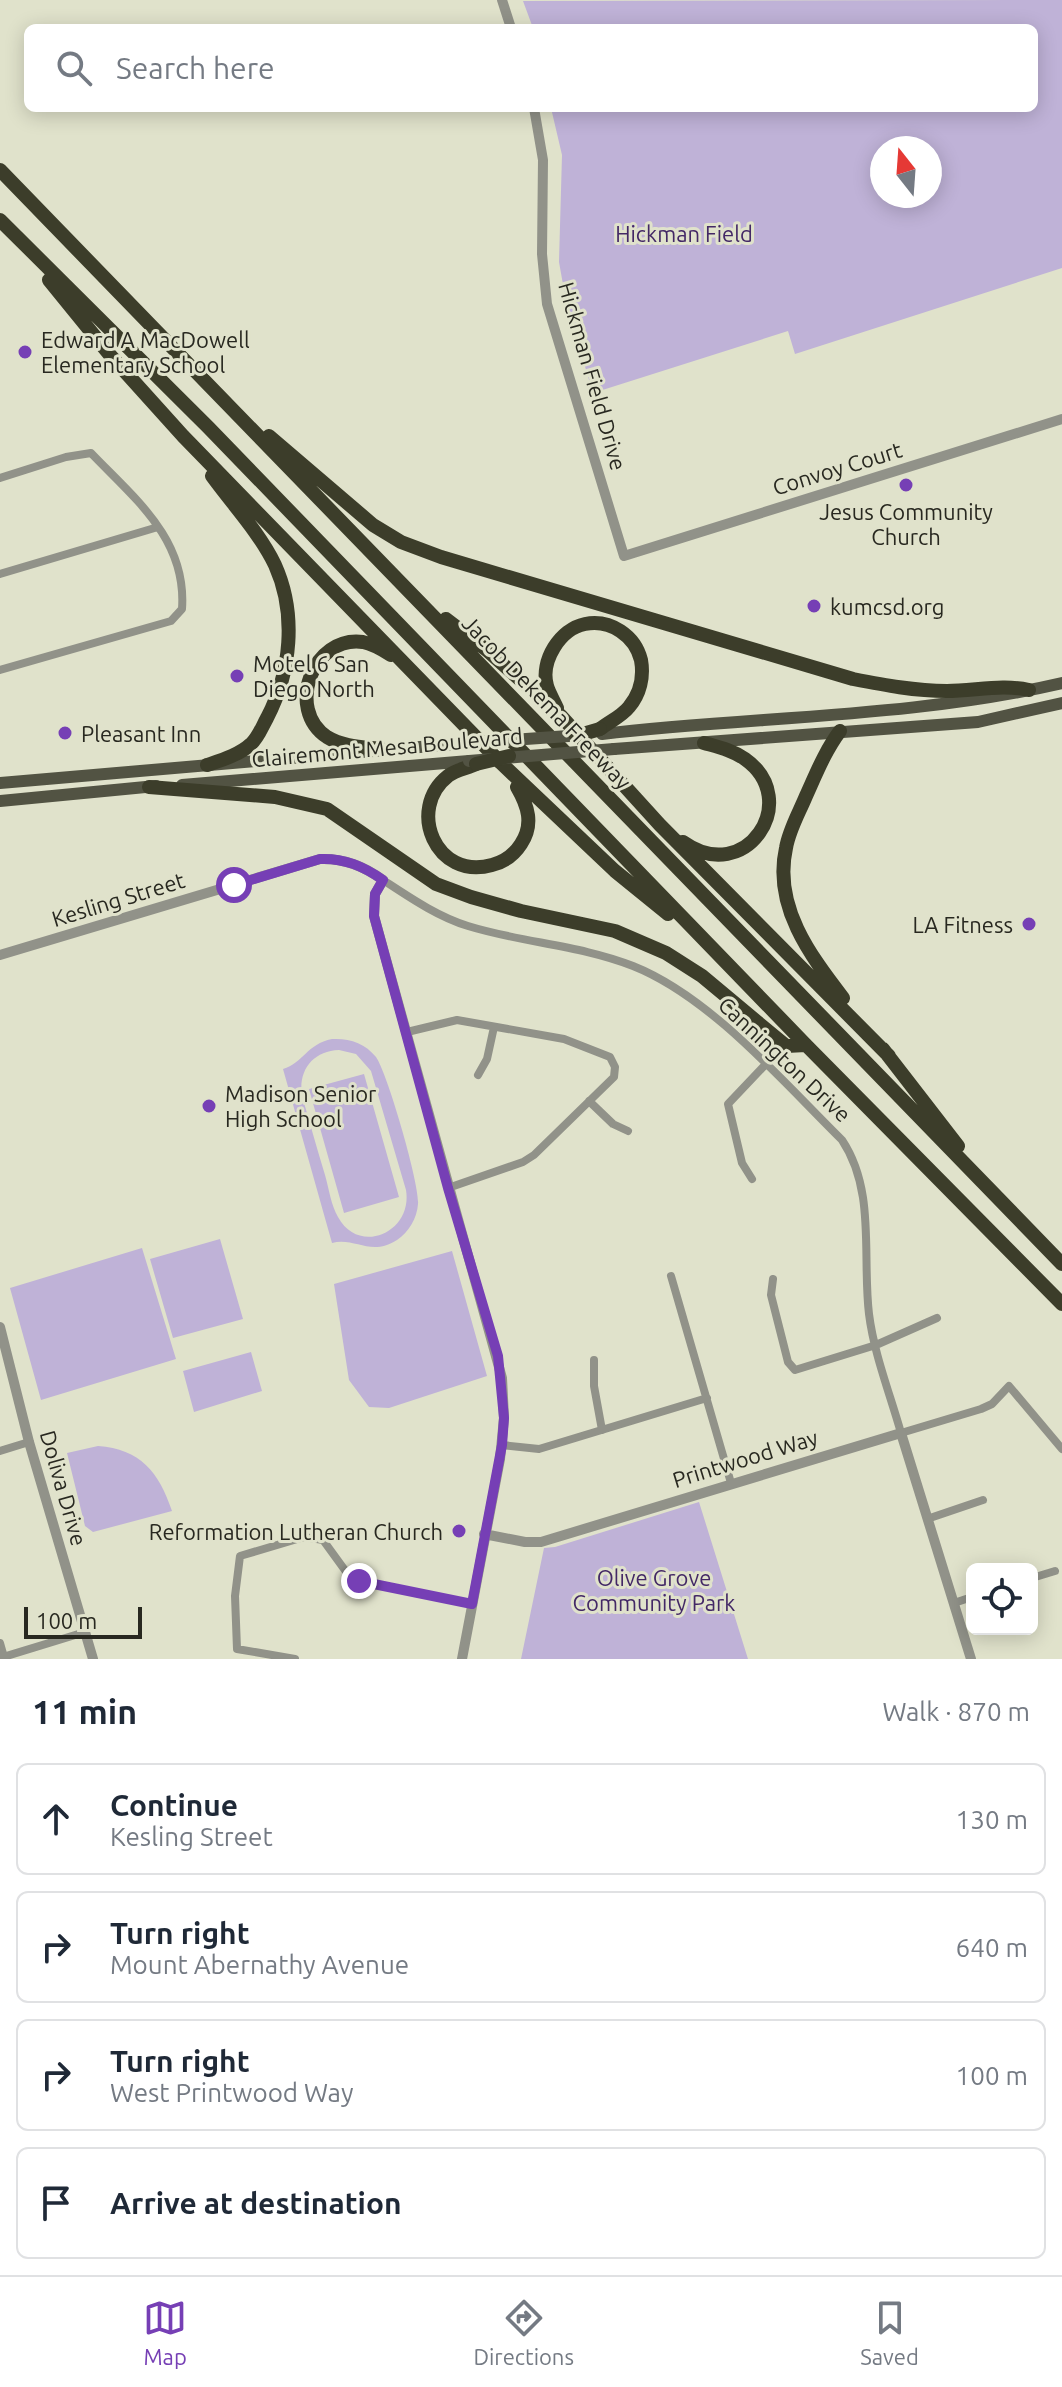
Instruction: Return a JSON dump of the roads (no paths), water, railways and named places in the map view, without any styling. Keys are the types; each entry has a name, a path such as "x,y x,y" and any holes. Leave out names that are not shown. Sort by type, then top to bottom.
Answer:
{"highway":[{"name":"Jacob Dekema Freeway","path":"0,170 1062,1264"},
{"path":"3,223 110,355 183,436 615,871 718,954"},
{"path":"3,223 208,427 806,1045 1062,1304"},
{"path":"203,379 373,525 401,542 441,557 853,679 907,689 979,691 1014,686 1029,690"},
{"path":"183,436 261,539 277,569 286,604 289,636 287,668 275,703 255,741 239,753 207,765"},
{"path":"404,586 488,651 561,716 660,825 889,1056"},
{"path":"561,716 546,684 546,662 556,641 584,624 615,627 637,645 643,671 638,693 628,709 601,732 576,736"},
{"path":"381,749 342,744 325,736 317,728 310,718 305,695 311,672 326,654 337,647 364,642 390,655 423,681"},
{"path":"840,731 829,745 785,848 784,876 792,920 808,952 1001,1201"},
{"path":"660,825 694,850 718,855 738,852 764,826 769,799 759,772 742,757 704,743"},
{"path":"505,760 527,803 529,821 526,831 514,853 502,862 470,869 456,864 443,855 434,842 429,810 433,794 449,775 473,763 505,760"},
{"path":"149,787 275,797 327,809 436,884 521,911 615,931 666,953 702,976 786,1046 806,1045"}],"main road":[{"path":"601,732 903,710 975,701 1062,683"},
{"name":"Clairemont Mesa Boulevard","path":"505,760 978,722 1062,703"},
{"name":"Clairemont Mesa Boulevard","path":"0,783 381,749 576,736"},
{"name":"Clairemont Mesa Boulevard","path":"0,801 473,763"}],"street":[{"path":"502,0 510,24"},
{"name":"Hickman Field Drive","path":"535,112 543,160 542,254 547,304 624,556"},
{"name":"Convoy Court","path":"624,556 1062,419"},
{"path":"0,478 91,453 138,502 166,537 177,559 183,593 180,614 171,621 0,670"},
{"path":"0,574 158,527"},
{"name":"Kesling Street","path":"0,955 320,859 350,862 383,880"},
{"path":"383,880 375,894 374,916 448,1188 498,1356 504,1418 502,1445 462,1659"},
{"name":"Cannington Drive","path":"383,880 423,905 466,926 588,951 635,967 671,985 718,1019 842,1140 852,1155 863,1190 869,1314 876,1345 971,1659"},
{"path":"407,1032 457,1020 564,1039 610,1057 615,1067 614,1077 523,1162 448,1188"},
{"path":"478,1075 487,1059 494,1027"},
{"path":"752,1179 742,1163 728,1104 765,1065"},
{"path":"589,1101 613,1124 628,1131"},
{"path":"671,1276 731,1483"},
{"path":"773,1279 771,1295 788,1362 795,1370 876,1345 937,1318"},
{"name":"Doliva Drive","path":"0,1327 3,1356 93,1659"},
{"path":"594,1360 594,1386 602,1430"},
{"name":"Printwood Way","path":"484,1534 541,1542 981,1409 992,1404 1009,1386 1062,1449"},
{"path":"502,1445 539,1449 707,1398"},
{"path":"0,1451 29,1442"},
{"path":"927,1519 983,1500"},
{"path":"295,1659 237,1649 235,1596 240,1556 304,1537 323,1540 347,1573 359,1581 472,1604"},
{"path":"1038,1576 1055,1571"},
{"path":"954,1603 966,1599"},
{"path":"0,1643 2,1657 85,1632"}],"place":[{"name":"Edward A MacDowell Elementary School","path":"25,352"},
{"name":"Jesus Community Church","path":"906,485"},
{"name":"kumcsd.org","path":"814,606"},
{"name":"Motel 6 San Diego North","path":"237,676"},
{"name":"Pleasant Inn","path":"65,733"},
{"name":"LA Fitness","path":"1029,924"},
{"name":"Madison Senior High School","path":"209,1106"},
{"name":"Reformation Lutheran Church","path":"459,1531"}],"park label":[{"name":"Hickman Field","path":"684,233"},
{"name":"Olive Grove Community Park","path":"654,1590"}]}
